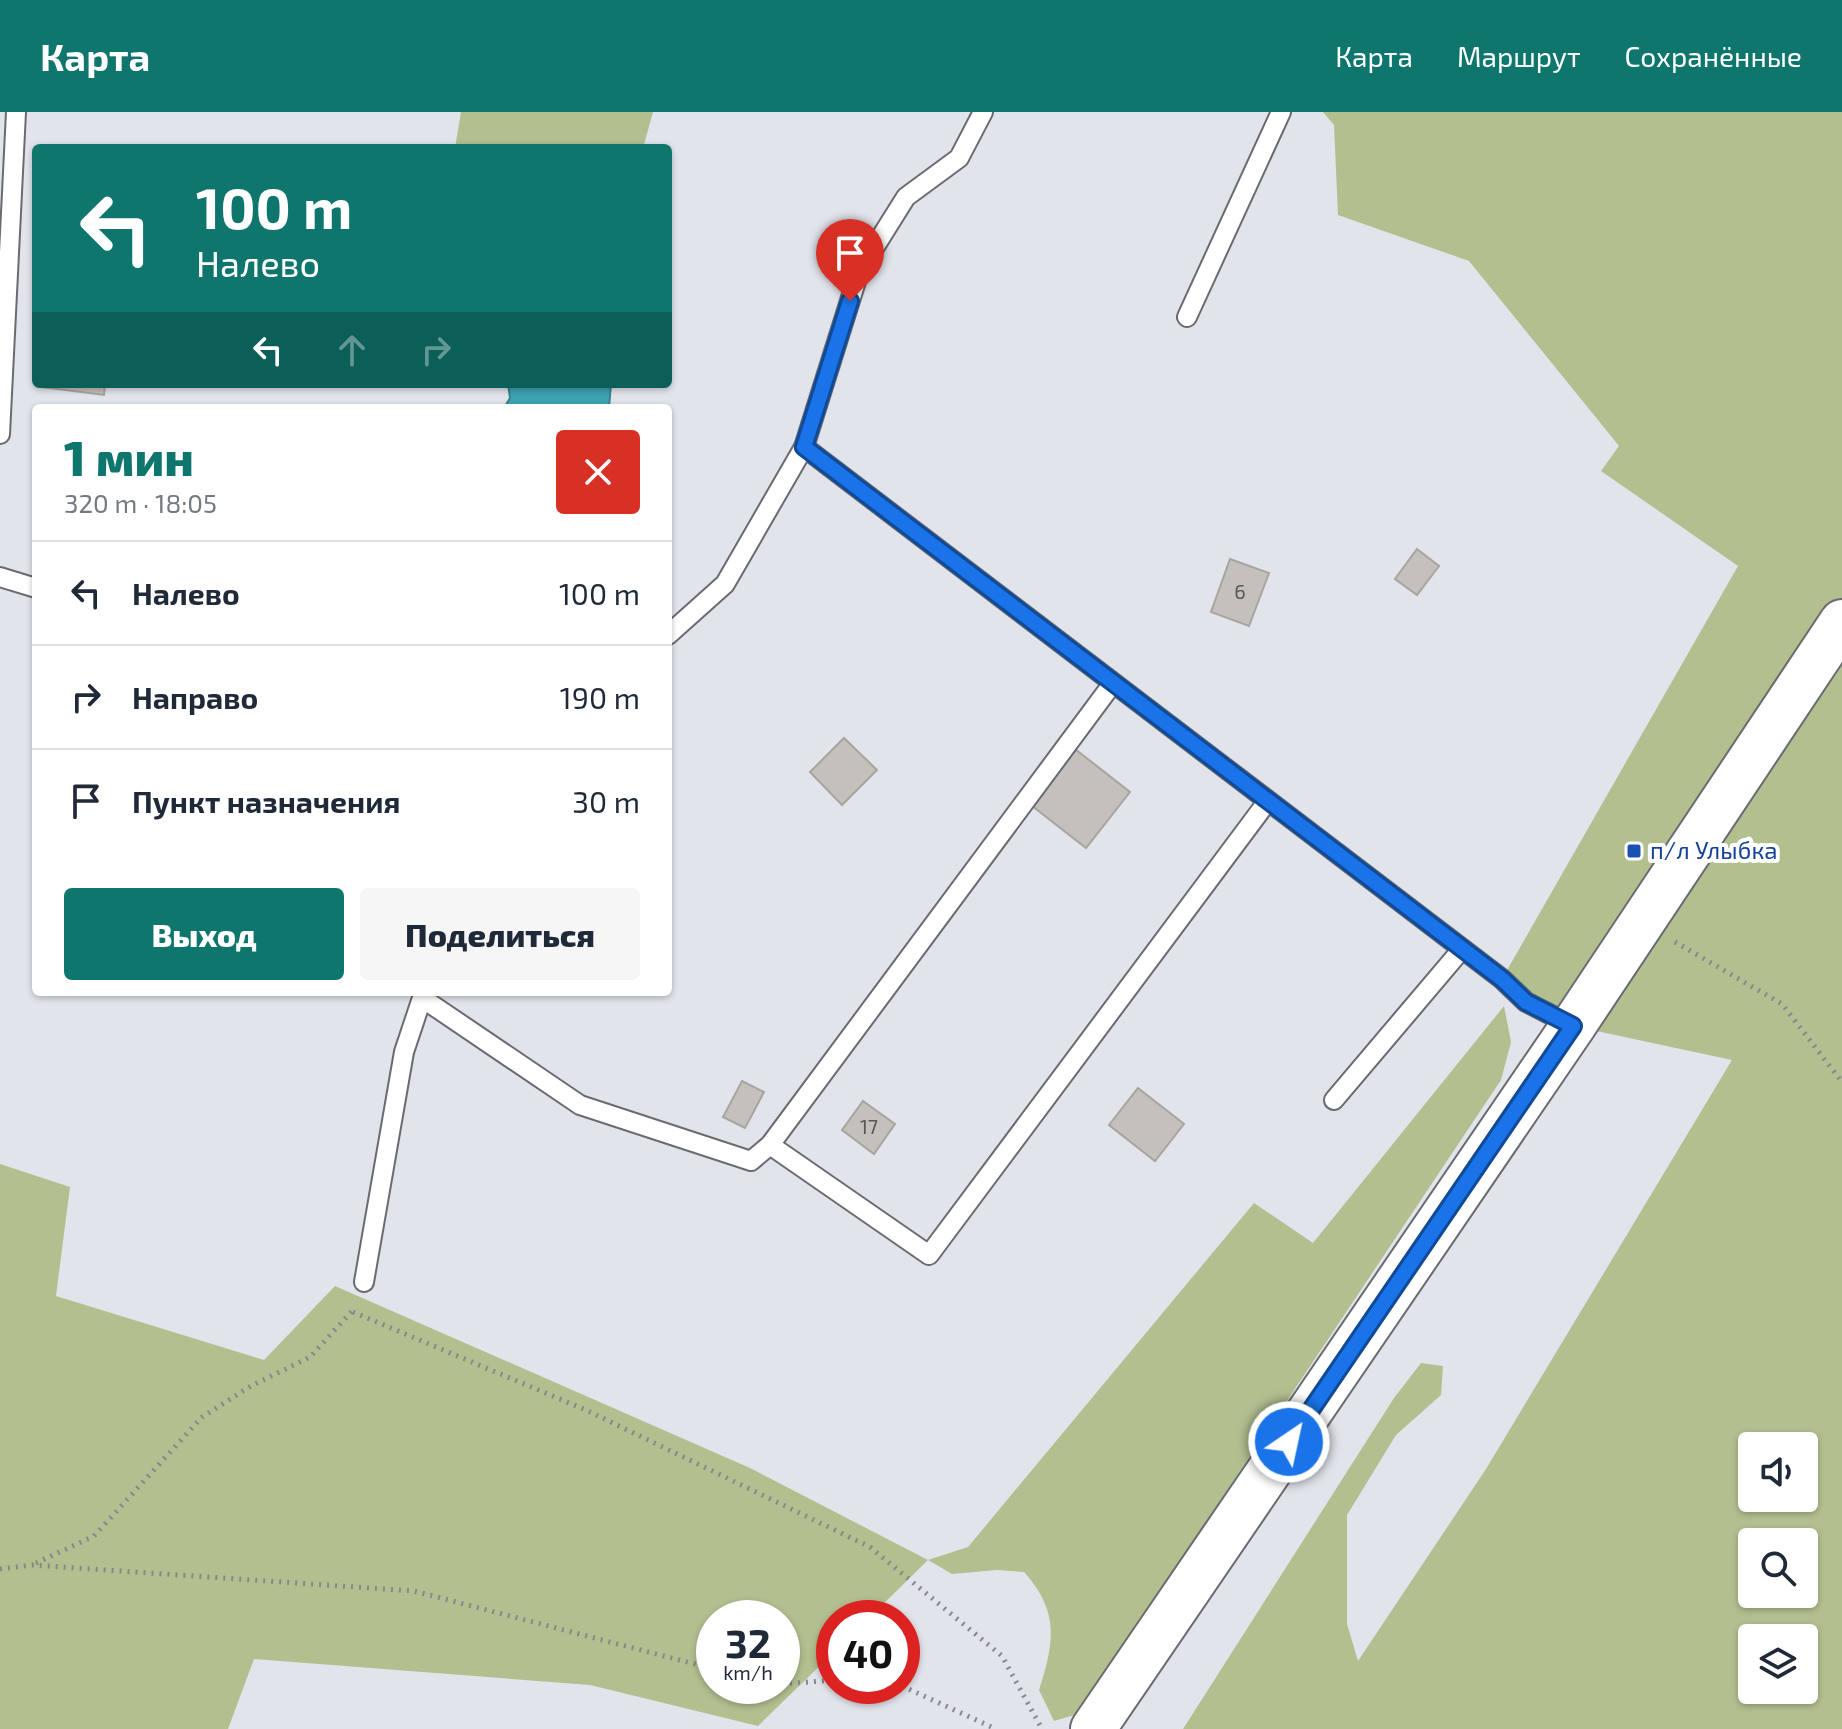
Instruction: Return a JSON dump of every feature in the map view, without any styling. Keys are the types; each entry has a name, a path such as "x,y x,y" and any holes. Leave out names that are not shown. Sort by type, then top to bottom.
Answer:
{"street":[{"path":"1093,1729 1573,1026 1640,921 1842,622"}],"lane":[{"path":"0,434 16,112"},
{"path":"672,631 725,584 804,447 859,272 906,197 959,158 983,112"},
{"path":"1187,317 1281,112"},
{"path":"804,447 1462,949 1526,1002 1573,1026"},
{"path":"0,577 32,587"},
{"path":"424,996 580,1105 751,1161 770,1145 1113,683"},
{"path":"770,1145 929,1255 1267,802"},
{"path":"1334,1100 1462,949"},
{"path":"364,1282 404,1052 423,996"}],"path":[{"path":"1640,921 1782,1004 1842,1082"},
{"path":"32,1565 94,1536 202,1417 251,1386 310,1357 353,1312 364,1282"},
{"path":"353,1312 586,1410 870,1547 1002,1656 1042,1729"},
{"path":"0,1569 32,1565 414,1591 696,1664"},
{"path":"920,1694 996,1729"}],"green space":[{"path":"461,112 653,112 644,144 456,144"},
{"path":"1323,112 1842,112 1842,1729 1183,1729 1394,1398 1421,1363 1443,1366 1441,1395 1396,1435 1347,1515 1347,1624 1358,1661 1486,1469 1732,1060 1573,1026 1502,979 1738,566 1601,471 1619,446 1469,261 1338,215 1334,125"},
{"path":"1504,1006 1511,1042 1501,1080 1078,1714 1054,1721 1039,1690 1048,1657 1051,1628 1044,1601 1024,1572 997,1570 952,1574 928,1560 968,1547 1254,1203 1313,1243"},
{"path":"0,1164 70,1187 56,1296 264,1360 335,1286 750,1468 928,1560 887,1600 816,1600 816,1670 800,1685 800,1600 696,1600 696,1704 781,1704 758,1726 590,1685 254,1659 228,1729 0,1729"}],"water":[{"path":"509,388 611,388 609,404 506,404 510,398"}],"building":[{"path":"49,388 105,388 104,395"},
{"path":"1417,549 1439,566 1417,595 1395,579"},
{"path":"1230,559 1269,573 1249,626 1211,612"},
{"path":"844,738 877,770 842,805 810,772"},
{"path":"1075,749 1130,792 1086,848 1031,805"},
{"path":"742,1081 764,1092 745,1128 723,1117"},
{"path":"1138,1088 1184,1124 1155,1161 1109,1125"},
{"path":"863,1101 895,1124 874,1154 842,1130"}],"place":[{"name":"п/л Улыбка","path":"1634,851"}],"route":[{"path":"850,301 804,447 1502,979 1526,1002 1573,1026 1289,1442"}]}
